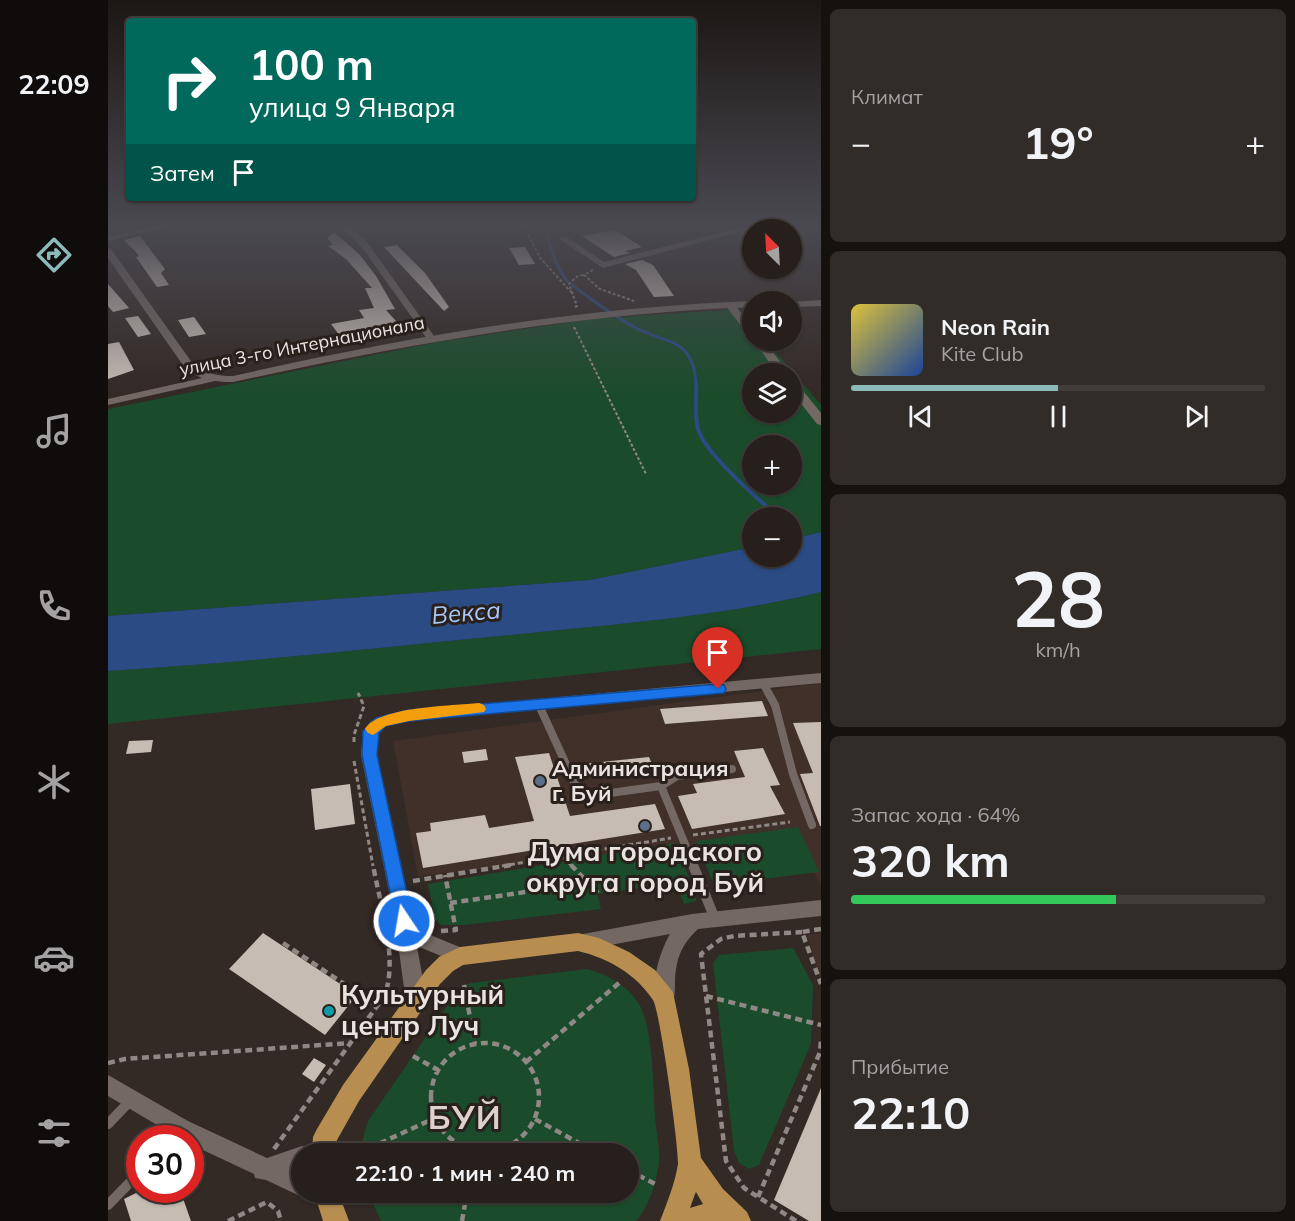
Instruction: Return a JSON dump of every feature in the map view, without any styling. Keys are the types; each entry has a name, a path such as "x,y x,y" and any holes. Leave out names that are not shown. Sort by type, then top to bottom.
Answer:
{"main road":[{"path":"325,1143 351,1093 433,977 446,964 460,956 578,942 598,947 622,958 648,978 665,999 678,1070 690,1162 683,1194 673,1221"},
{"path":"690,1162 714,1198 738,1221"},
{"path":"688,1221 705,1216 731,1221"}],"street":[{"path":"128,280 189,366 198,375 211,380"},
{"path":"390,280 431,338"},
{"path":"802,304 821,303"},
{"name":"улица 3-го Интернационала","path":"108,402 431,338 636,309 742,304"},
{"path":"730,305 742,320"},
{"path":"802,397 821,422"},
{"path":"411,1008 414,988 404,921 369,755 371,731 381,722 409,716 538,703 764,686 821,678"},
{"path":"578,942 692,922 821,908"},
{"path":"404,921 417,938 460,956"},
{"path":"665,999 666,968 670,949 677,935 692,922"},
{"path":"108,1085 165,1125"},
{"path":"204,1141 268,1160 291,1178"},
{"path":"268,1160 291,1158"}],"lane":[{"path":"764,686 775,705 791,766 812,825"},
{"path":"538,703 581,797 661,786 677,776 732,769"},
{"path":"661,786 715,919"},
{"path":"108,1124 131,1100"},
{"path":"108,1205 126,1186"}],"path":[{"path":"561,280 572,293"},
{"path":"550,320 554,315 577,306 569,284 574,280"},
{"path":"588,280 604,291 660,308"},
{"path":"569,317 646,474"},
{"path":"354,745 354,735 364,706 358,693"},
{"path":"268,1160 385,996 390,980 391,963 354,755"},
{"path":"413,881 682,837 790,822"},
{"path":"562,856 598,893"},
{"path":"410,870 415,890"},
{"path":"439,931 456,930 445,875"},
{"path":"450,903 588,883"},
{"path":"796,1221 744,1188 726,1161 701,954 721,939 734,936 821,930"},
{"path":"802,932 821,984"},
{"path":"283,943 378,1006"},
{"path":"526,1062 619,983"},
{"path":"464,985 475,1044"},
{"path":"706,996 821,1025"},
{"path":"758,1197 820,1052 821,1040"},
{"path":"108,1063 125,1059 350,1043"},
{"path":"459,1143 445,1132 435,1118 431,1101 432,1085 438,1070 448,1058 461,1049 475,1044 503,1047 515,1053 526,1062 534,1074 539,1089 539,1104 535,1119 526,1134 512,1143"},
{"path":"413,1056 438,1070"},
{"path":"381,1143 435,1118"},
{"path":"535,1119 579,1143"},
{"path":"639,1176 655,1184"},
{"path":"228,1221 267,1202 278,1211 281,1221"},
{"path":"462,1221 465,1203"}],"shaded area":[{"path":"821,683 821,887 797,835 418,876 393,741"},
{"path":"821,933 821,981 807,935"}],"green space":[{"path":"739,309 742,312 742,351 775,351 785,363 742,363 742,423 802,423 802,383 821,405 821,532 802,537 802,507 742,507 742,549 590,580 108,616 108,409 438,342 593,319"},
{"path":"821,592 821,649 108,724 108,671 260,660 628,623 744,608"},
{"path":"798,827 819,872 714,885 696,841"},
{"path":"675,843 696,895 696,901 684,904 676,883 597,894 601,909 465,925 441,925 435,920 428,884"},
{"path":"793,948 813,985 811,1044 759,1165 749,1169 739,1163 734,1151 713,963 719,955"},
{"path":"587,969 602,974 623,986 639,1004 644,1014 652,1058 659,1162 652,1193 645,1209 636,1221 381,1221 373,1203 639,1203 639,1143 362,1143 368,1121 459,989 471,983"}],"water":[{"name":"Векса","path":"821,532 821,592 783,601 706,614 628,623 260,660 108,671 108,616 590,580 742,549 742,567 802,567 802,537"}],"building":[{"path":"152,280 166,280 169,285 157,287"},
{"path":"365,280 378,280 395,309 386,310 406,332 391,335 384,327 340,336 331,324 364,318 359,310 374,308 365,288 372,288"},
{"path":"415,280 430,280 449,307 444,311"},
{"path":"643,280 663,280 674,296 654,297"},
{"path":"108,284 129,308 113,312 108,306"},
{"path":"138,316 151,334 138,337 125,318"},
{"path":"194,317 206,334 189,337 178,320"},
{"path":"119,342 134,370 108,379 108,344"},
{"path":"762,701 768,716 665,724 660,709"},
{"path":"821,722 820,826 800,774 813,773 793,723"},
{"path":"153,740 151,752 126,754 129,741"},
{"path":"763,748 780,785 770,786 785,814 692,829 678,796 697,793 693,784 745,777 734,751"},
{"path":"486,749 488,760 464,763 462,752"},
{"path":"549,753 570,816 655,804 665,829 423,868 416,833 431,831 430,823 485,815 489,828 534,821 515,757"},
{"path":"649,757 654,769 587,777 583,764"},
{"path":"350,784 355,824 315,830 311,789"},
{"path":"263,933 357,995 325,1035 229,969"},
{"path":"314,1058 326,1065 314,1082 302,1074"},
{"path":"821,1088 821,1221 809,1221 774,1200"},
{"path":"126,1198 126,1203 185,1203 191,1221 131,1221 124,1199"}],"waterway":[{"path":"572,285 634,327 676,344 684,350 694,369 696,385"},
{"path":"696,385 696,418 703,439 721,463 767,507"}],"slow traffic":[{"path":"373,729 381,722 409,716 479,709"}],"place":[{"name":"Администрация г. Буй","path":"540,781"},
{"name":"Дума городского округа город Буй","path":"645,826"},
{"name":"Культурный центр Луч","path":"329,1011"}],"district":[{"name":"БУЙ","path":"465,1117"}],"route":[{"path":"404,921 369,755 371,731 381,722 409,716 517,705 718,689"}]}
